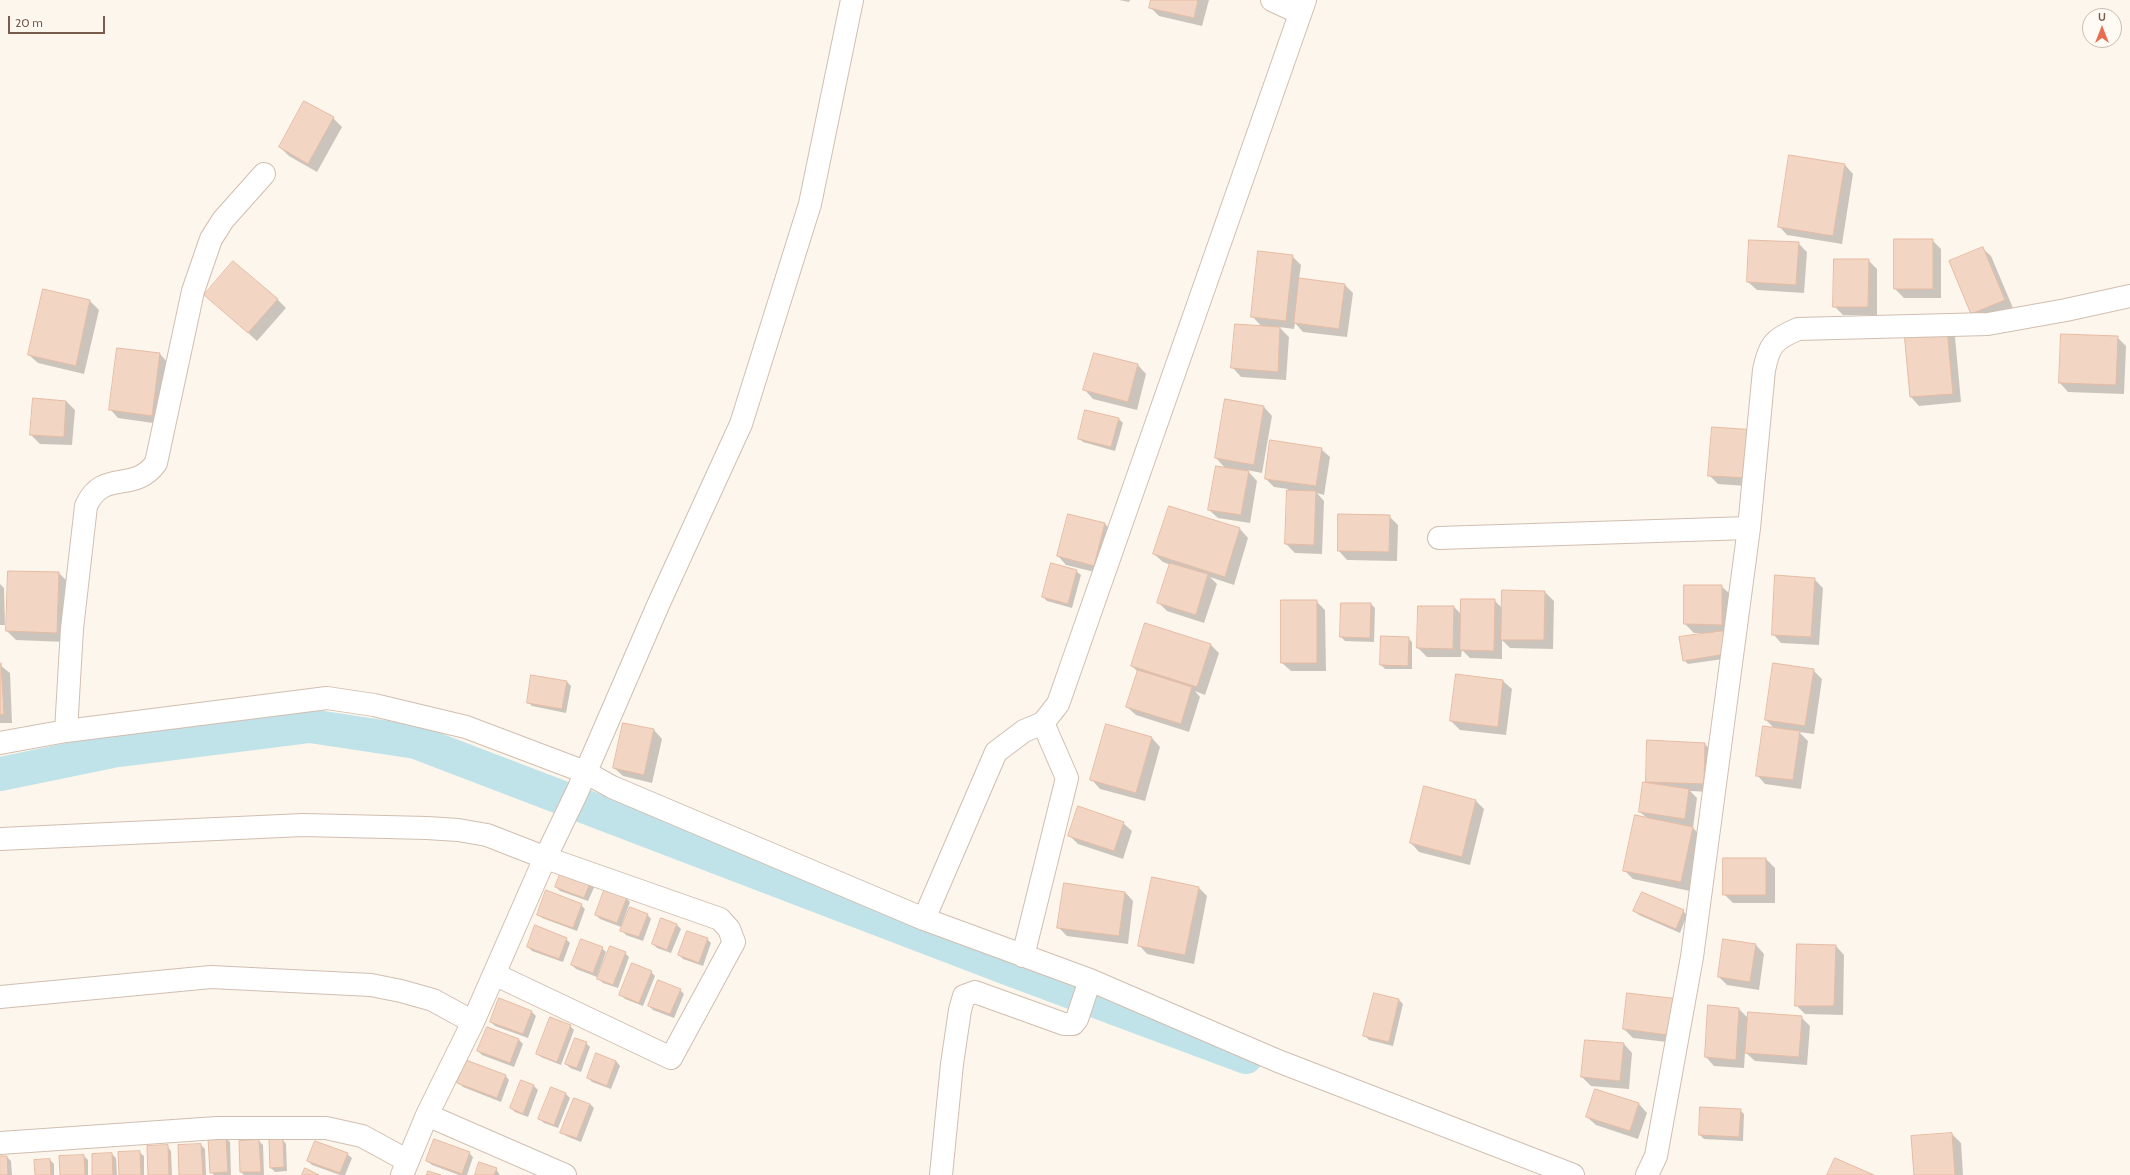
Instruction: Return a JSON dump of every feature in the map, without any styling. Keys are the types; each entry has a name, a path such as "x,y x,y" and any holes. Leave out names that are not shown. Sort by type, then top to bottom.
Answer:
{"street":[{"path":"0,1143 217,1128 326,1128 362,1136 405,1168 427,1115 474,1022 494,974 741,424 810,204 852,0"},
{"path":"924,919 996,752 1024,731 1043,723 1058,704 1302,6 1272,0"},
{"path":"66,731 72,629 86,506 90,495 99,486 139,478 150,472 156,463 194,291 211,239 224,220 264,174"},
{"path":"1647,1175 1656,1156 1692,957 1749,528 1764,370 1768,351 1779,337 1798,329 1988,324 2066,310 2130,296"},
{"path":"1439,538 1749,528"},
{"path":"0,743 66,731 327,698 374,705 466,727 581,781 612,787 924,919 1023,956 1089,985 1278,1061 1573,1175"},
{"path":"1023,956 1067,778 1043,723"},
{"path":"0,840 303,825 427,828 487,835 550,849 720,920 729,929 734,942 671,1058 494,974"},
{"path":"0,997 211,977 371,985 433,1000 474,1022"},
{"path":"941,1175 952,1064 960,1010 964,996 975,992 1064,1024 1073,1024 1077,1019 1089,985"},
{"path":"427,1115 564,1175"}],"building":[{"path":"1151,0 1198,0 1194,18 1149,8"},
{"path":"304,101 334,117 308,164 279,147"},
{"path":"1789,155 1845,164 1833,236 1778,227"},
{"path":"1894,239 1933,239 1933,289 1894,289"},
{"path":"1749,240 1799,242 1796,285 1747,282"},
{"path":"1983,247 2005,300 1971,314 1949,261"},
{"path":"1258,251 1293,255 1286,321 1251,317"},
{"path":"1834,259 1869,259 1868,307 1833,307"},
{"path":"233,261 278,299 248,333 204,295"},
{"path":"1299,278 1345,284 1339,329 1294,323"},
{"path":"43,289 90,300 76,366 28,355"},
{"path":"1235,324 1280,327 1278,372 1231,368"},
{"path":"1947,328 1953,394 1910,397 1904,331"},
{"path":"2061,334 2118,336 2116,385 2059,383"},
{"path":"117,348 160,353 152,416 109,410"},
{"path":"1094,353 1138,364 1128,402 1083,390"},
{"path":"33,398 66,401 64,437 30,435"},
{"path":"1225,399 1264,406 1254,465 1215,458"},
{"path":"1085,410 1119,418 1111,447 1078,439"},
{"path":"1712,427 1756,430 1752,478 1708,476"},
{"path":"1270,440 1322,448 1316,486 1265,479"},
{"path":"1216,466 1249,471 1241,515 1208,510"},
{"path":"1287,490 1316,491 1314,545 1285,544"},
{"path":"1169,506 1240,528 1225,577 1153,554"},
{"path":"1068,514 1105,523 1094,566 1057,556"},
{"path":"1338,514 1390,515 1389,552 1338,551"},
{"path":"1051,563 1077,570 1068,604 1042,597"},
{"path":"1170,563 1208,574 1196,615 1157,603"},
{"path":"8,571 59,572 57,633 6,631"},
{"path":"1775,575 1815,578 1811,637 1772,635"},
{"path":"1684,585 1722,585 1722,625 1684,624"},
{"path":"1502,590 1545,591 1544,640 1501,640"},
{"path":"1461,599 1495,599 1494,651 1460,650"},
{"path":"1281,600 1317,600 1317,663 1281,663"},
{"path":"1341,603 1371,603 1370,638 1340,637"},
{"path":"1418,606 1454,606 1453,649 1417,648"},
{"path":"1145,623 1211,644 1197,687 1131,666"},
{"path":"1723,631 1726,654 1683,661 1679,637"},
{"path":"1381,636 1409,637 1408,666 1380,665"},
{"path":"1,663 4,714 0,715 0,664"},
{"path":"1773,663 1814,669 1805,726 1765,720"},
{"path":"1138,670 1192,687 1181,724 1126,707"},
{"path":"1456,674 1503,680 1498,727 1450,721"},
{"path":"531,675 567,681 562,709 527,703"},
{"path":"623,723 654,729 644,775 613,768"},
{"path":"1106,724 1152,737 1136,793 1090,780"},
{"path":"1763,726 1800,731 1793,780 1756,776"},
{"path":"1647,740 1705,743 1704,784 1646,782"},
{"path":"1643,782 1689,789 1685,819 1639,812"},
{"path":"1424,786 1476,800 1462,857 1410,843"},
{"path":"1078,806 1124,822 1114,851 1068,836"},
{"path":"1635,815 1693,827 1681,882 1623,871"},
{"path":"1723,858 1766,858 1766,895 1723,895"},
{"path":"563,867 592,878 584,898 555,887"},
{"path":"1152,877 1199,887 1185,955 1138,946"},
{"path":"1064,883 1125,892 1119,936 1057,928"},
{"path":"605,888 627,897 617,923 595,915"},
{"path":"546,890 582,904 573,928 537,915"},
{"path":"1642,892 1684,910 1676,929 1633,911"},
{"path":"630,907 648,914 639,937 620,931"},
{"path":"661,918 677,924 667,950 652,944"},
{"path":"535,925 567,938 559,959 527,947"},
{"path":"687,931 708,938 699,963 678,955"},
{"path":"581,939 603,947 593,973 571,965"},
{"path":"1723,939 1756,944 1750,982 1718,977"},
{"path":"1797,944 1836,945 1834,1006 1795,1006"},
{"path":"610,946 626,952 613,985 597,979"},
{"path":"632,963 652,971 639,1003 619,995"},
{"path":"658,980 681,989 670,1014 648,1006"},
{"path":"1374,993 1399,999 1389,1042 1363,1036"},
{"path":"1627,993 1679,999 1675,1036 1623,1029"},
{"path":"499,998 532,1011 523,1034 490,1022"},
{"path":"1708,1005 1739,1008 1736,1060 1705,1057"},
{"path":"1748,1012 1802,1016 1799,1057 1745,1053"},
{"path":"550,1017 571,1025 557,1062 536,1054"},
{"path":"487,1027 519,1039 510,1063 477,1051"},
{"path":"575,1038 587,1042 577,1068 565,1064"},
{"path":"1585,1040 1624,1043 1620,1081 1581,1077"},
{"path":"596,1053 616,1061 607,1086 587,1078"},
{"path":"466,1060 506,1075 497,1098 457,1083"},
{"path":"521,1080 534,1085 523,1114 510,1108"},
{"path":"551,1087 566,1093 554,1125 538,1119"},
{"path":"1595,1089 1639,1103 1630,1131 1586,1117"},
{"path":"574,1098 590,1104 577,1138 560,1133"},
{"path":"1700,1107 1741,1109 1739,1137 1699,1135"},
{"path":"1952,1133 1955,1175 1914,1175 1911,1136"},
{"path":"226,1137 228,1172 210,1173 208,1138"},
{"path":"283,1138 284,1167 270,1168 269,1139"},
{"path":"434,1139 470,1152 462,1174 426,1161"},
{"path":"259,1140 261,1172 240,1172 239,1141"},
{"path":"315,1141 348,1153 340,1173 307,1161"},
{"path":"201,1144 203,1175 179,1175 178,1145"},
{"path":"168,1145 169,1175 148,1175 147,1146"},
{"path":"140,1151 141,1175 119,1175 118,1152"},
{"path":"112,1153 113,1175 92,1175 92,1154"},
{"path":"84,1155 85,1175 60,1175 59,1156"},
{"path":"0,1156 7,1156 8,1175 0,1175"},
{"path":"1835,1158 1874,1175 1827,1175"},
{"path":"50,1159 51,1175 35,1175 34,1160"},
{"path":"479,1162 497,1168 494,1175 475,1175"},
{"path":"305,1168 319,1175 302,1175"},
{"path":"428,1171 441,1175 427,1175"}],"waterway":[{"path":"0,774 112,751 310,726 416,742 1010,969 1246,1057"}]}
